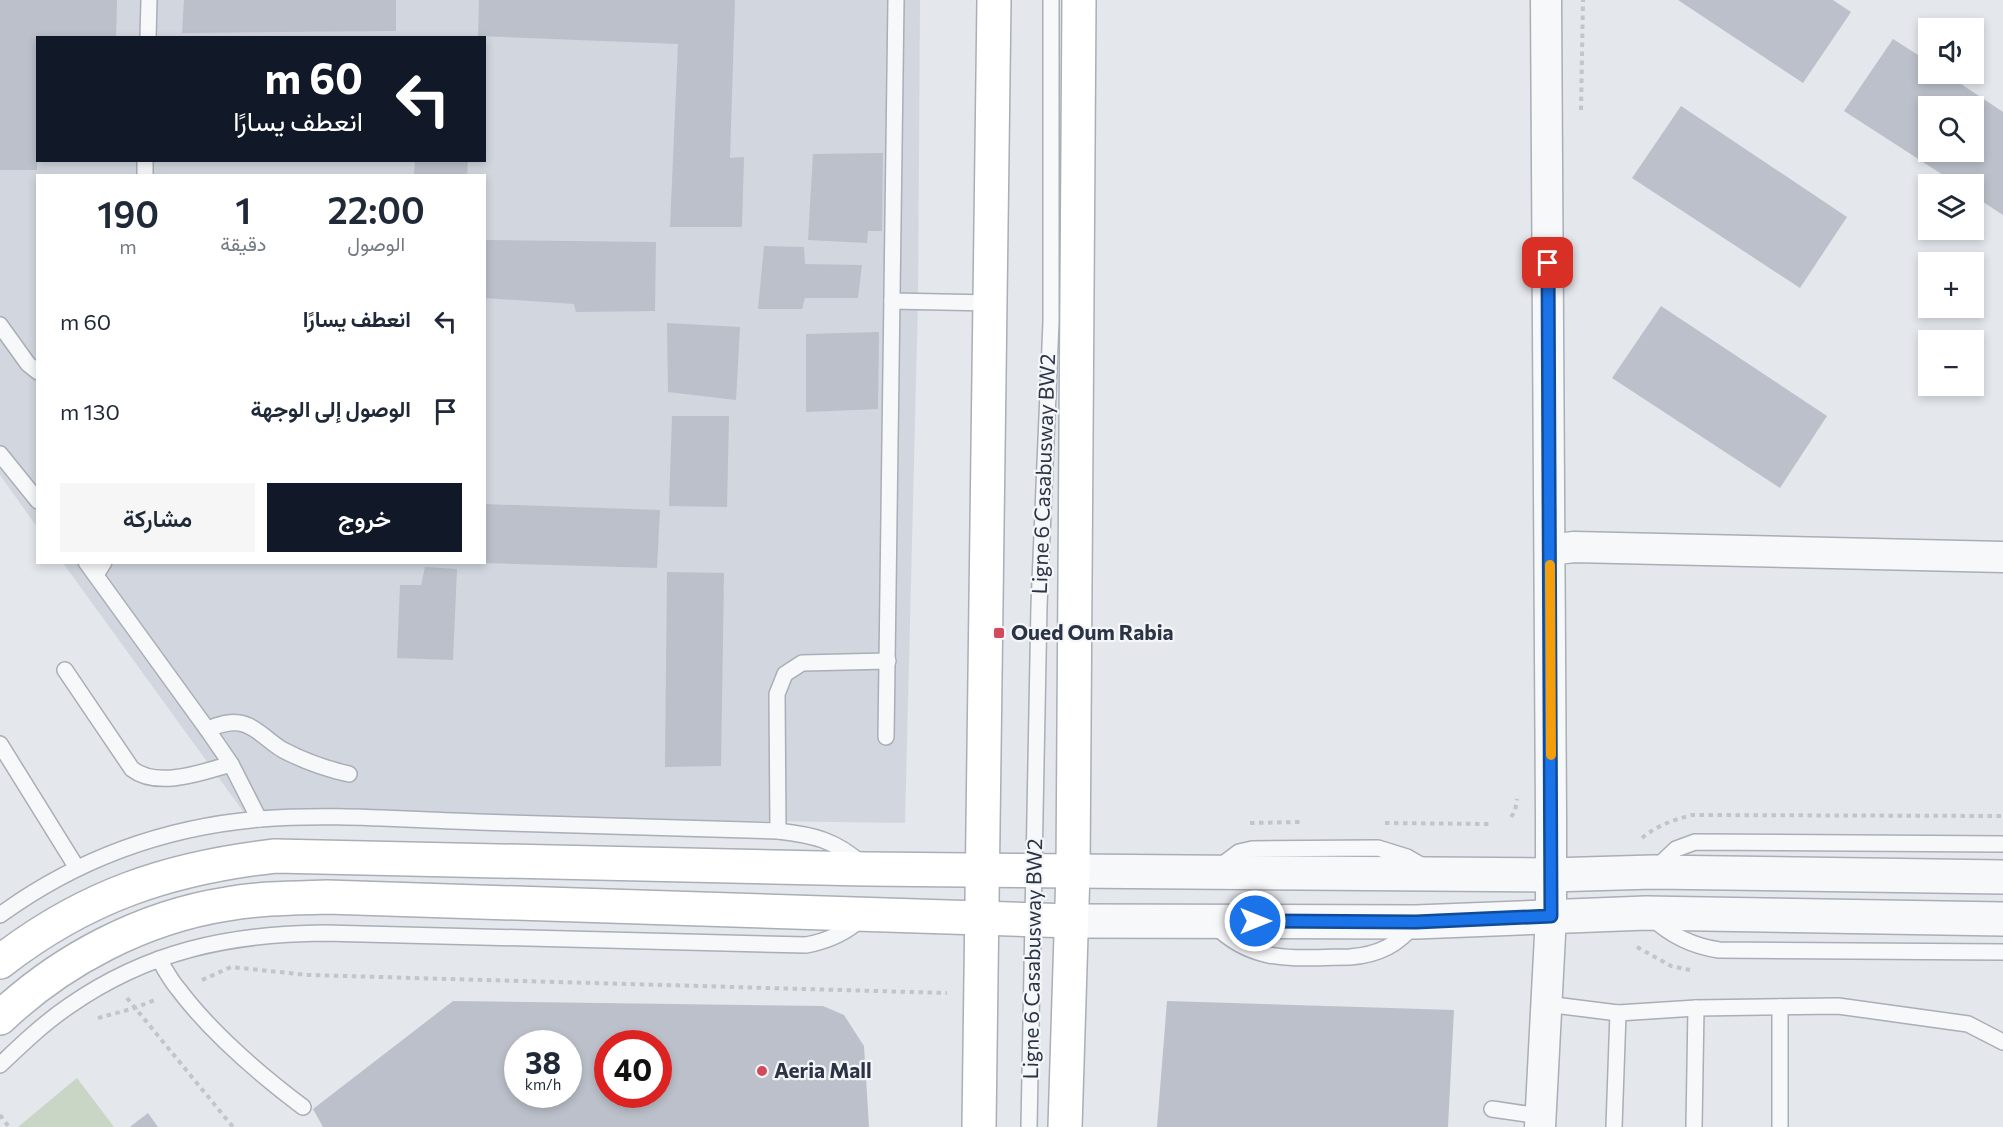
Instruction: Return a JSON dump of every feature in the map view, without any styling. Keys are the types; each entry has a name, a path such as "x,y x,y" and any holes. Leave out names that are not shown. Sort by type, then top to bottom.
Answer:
{"main road":[{"path":"979,1127 994,0"},
{"path":"1065,1127 1073,871 1079,0"},
{"path":"0,962 60,921 100,900 142,883 185,870 230,861 275,856 867,869 1073,871"},
{"path":"0,1018 52,975 135,930 179,915 225,904 272,898 327,897 1072,921"}],"street":[{"path":"1540,1121 1551,916 1546,0"},
{"path":"1550,550 1574,547 2003,557"},
{"path":"1073,871 1433,874 1653,872 2003,877"},
{"path":"1072,921 1416,922 1646,913 2003,919"}],"lane":[{"path":"148,0 148,36"},
{"path":"886,737 896,0"},
{"name":"Ligne 6 Casabusway BW2","path":"1029,1127 1039,606 1051,322 1051,0"},
{"path":"892,301 991,303"},
{"path":"0,325 28,364 36,370"},
{"path":"0,454 36,499"},
{"path":"95,567 231,764 259,819"},
{"path":"778,831 777,694 785,674 802,663 888,661"},
{"path":"66,670 132,769 137,773 144,776 186,777 231,764"},
{"path":"207,729 230,722 240,723 249,726 270,742 300,758 349,774"},
{"path":"0,744 77,868"},
{"path":"0,915 38,889 117,850 159,836 201,826 259,819 333,817 778,831 818,837 837,844 867,869"},
{"path":"1653,872 1676,849 1695,842 2003,844"},
{"path":"1646,913 1685,942 1719,950 2003,952"},
{"path":"0,1065 39,1029 69,1006 101,986 159,959 215,943 280,934 324,933 806,945 823,942 839,935 866,915"},
{"path":"159,959 179,990 206,1021 260,1074 303,1107"},
{"path":"1546,1004 1618,1013 1695,1008 1838,1005 1968,1024 2003,1042"},
{"path":"1780,1007 1780,1127"},
{"path":"1694,1127 1695,1008"},
{"path":"1614,1127 1618,1013"},
{"path":"1492,1109 1540,1121"}],"path":[{"path":"135,1008 231,967 308,975 952,993"},
{"path":"122,992 233,1127"},
{"path":"0,1115 9,1127"}],"shaded area":[{"path":"0,0 920,0 918,301 905,823 245,814 64,564 486,564 486,174 36,174 36,526 0,475"}],"green space":[{"path":"77,1078 114,1127 18,1127"}],"building":[{"path":"0,0 117,0 116,36 36,36 37,170 0,170"},
{"path":"184,0 396,0 396,31 182,33"},
{"path":"479,0 735,0 730,158 744,157 742,227 670,227 678,44 478,36"},
{"path":"1678,0 1833,0 1851,12 1803,83"},
{"path":"1893,39 1918,55 1918,84 1961,84 1979,96 1918,96 1918,159 1844,111"},
{"path":"1984,99 2003,112 2003,215 1984,203 1984,174 1942,174 1923,162 1984,162"},
{"path":"1681,106 1847,217 1800,288 1632,178"},
{"path":"883,153 882,231 868,231 867,243 808,240 813,154"},
{"path":"415,162 468,162 467,174 414,174"},
{"path":"486,240 656,242 655,311 576,312 574,304 486,298"},
{"path":"764,246 804,247 805,264 862,265 858,298 805,298 802,309 758,309"},
{"path":"1661,306 1827,416 1780,488 1612,378"},
{"path":"667,323 740,327 736,400 668,392"},
{"path":"879,332 878,409 806,412 806,334"},
{"path":"672,416 729,416 727,507 669,506"},
{"path":"486,504 660,510 657,568 486,563"},
{"path":"425,567 457,569 453,660 397,658 400,585 421,585"},
{"path":"667,572 724,573 721,766 665,767"},
{"name":"Aeria Mall","path":"453,1001 823,1006 844,1015 864,1046 869,1127 323,1127 313,1109"},
{"path":"1167,1001 1454,1010 1448,1127 1157,1127"},
{"path":"148,1113 158,1127 130,1127"}],"slow traffic":[{"path":"1550,565 1551,755"}],"place":[{"name":"Oued Oum Rabia","path":"999,633"},
{"name":"Aeria Mall","path":"762,1071"}],"route":[{"path":"1255,921 1416,922 1551,916 1548,263"}]}
